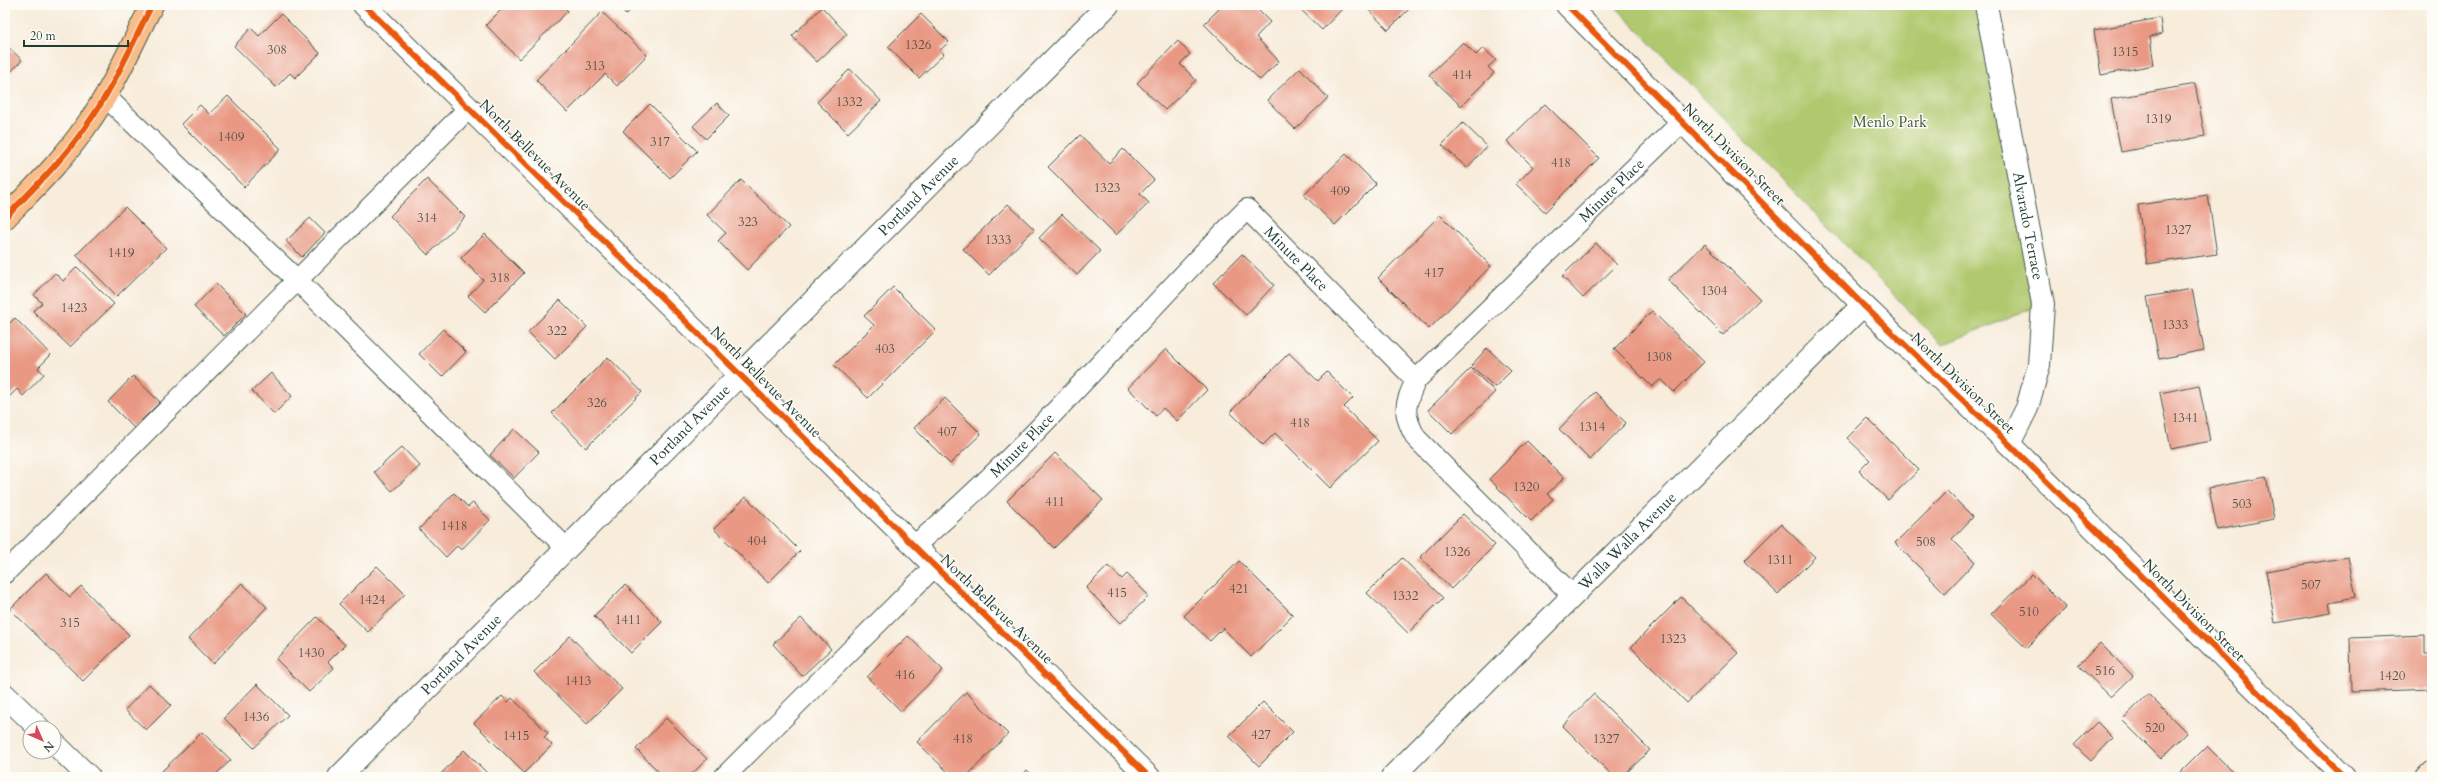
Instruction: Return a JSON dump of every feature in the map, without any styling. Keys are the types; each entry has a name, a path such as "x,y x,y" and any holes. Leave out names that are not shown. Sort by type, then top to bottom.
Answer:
{"main road":[{"path":"5,218 61,158 86,127 105,96 152,5"},
{"path":"2427,777 2432,772"}],"street":[{"name":"North Bellevue Avenue","path":"364,5 1150,777"},
{"name":"Portland Avenue","path":"339,777 1108,5"},
{"name":"North Division Street","path":"1567,5 1863,305 2008,444 2344,777"},
{"name":"Alvarado Terrace","path":"1986,5 2043,304 2039,365 2027,408 2008,444"},
{"name":"Walla Walla Avenue","path":"1392,777 1863,305"},
{"path":"5,695 31,720"},
{"path":"62,751 89,777"}],"lane":[{"path":"105,96 297,280 567,549"},
{"path":"5,573 469,108"},
{"name":"Minute Place","path":"914,546 992,478 1198,258 1247,209 1416,380 1683,121"},
{"path":"1416,380 1406,402 1408,422 1416,438 1573,596"},
{"path":"724,777 935,566"}],"green space":[{"name":"Menlo Park","path":"1614,5 1987,5 2043,304 1942,345"}],"building":[{"path":"506,5 562,5 568,11 519,59 486,25"},
{"path":"616,5 635,5 626,15"},
{"path":"1223,5 1253,5 1270,22 1256,37 1279,61 1260,80 1204,24"},
{"path":"1296,5 1343,5 1345,6 1322,30"},
{"path":"1364,5 1413,5 1388,30"},
{"path":"822,7 847,34 817,62 792,36"},
{"path":"602,12 647,55 617,86 605,74 567,112 536,80"},
{"path":"281,14 320,53 295,78 290,73 276,87 234,46 251,28 259,36"},
{"path":"921,14 949,42 940,50 944,54 919,78 888,47"},
{"path":"2160,18 2162,34 2150,37 2154,65 2101,75 2094,30"},
{"path":"1178,41 1190,54 1180,64 1196,80 1165,110 1137,83"},
{"path":"1463,42 1476,55 1483,48 1496,60 1488,67 1494,73 1461,106 1429,75"},
{"path":"5,44 22,60 5,78"},
{"path":"1300,68 1328,98 1295,129 1267,100"},
{"path":"850,69 881,101 848,133 817,102"},
{"path":"2195,84 2205,136 2121,152 2111,99"},
{"path":"228,96 281,149 244,187 181,124 200,105 209,114"},
{"path":"717,103 729,116 706,139 693,126"},
{"path":"650,104 697,151 670,178 623,131"},
{"path":"1545,104 1599,158 1545,212 1516,184 1533,167 1507,141"},
{"path":"1463,123 1487,146 1467,168 1442,145"},
{"path":"1080,135 1109,163 1123,149 1154,180 1140,194 1149,203 1116,235 1048,167"},
{"path":"1346,154 1376,184 1335,225 1304,195"},
{"path":"427,179 465,217 428,255 390,216"},
{"path":"741,180 789,227 747,270 718,241 726,233 707,215"},
{"path":"2208,195 2217,254 2147,264 2138,205"},
{"path":"1008,204 1034,229 989,275 963,249"},
{"path":"125,207 166,248 117,296 76,255"},
{"path":"1062,214 1100,251 1077,275 1039,238"},
{"path":"1440,215 1491,266 1429,329 1378,278"},
{"path":"310,218 325,233 302,257 286,241"},
{"path":"485,234 524,273 485,312 468,296 483,280 461,258"},
{"path":"1596,243 1617,265 1583,298 1562,276"},
{"path":"1705,244 1760,299 1723,335 1668,280"},
{"path":"1242,254 1274,285 1246,315 1213,283"},
{"path":"77,267 114,304 70,347 33,311 42,303 34,295 55,273 63,281"},
{"path":"216,284 246,314 224,336 194,307"},
{"path":"893,287 936,330 868,398 834,365 874,325 864,316"},
{"path":"2192,289 2204,350 2159,359 2147,297"},
{"path":"560,300 587,327 555,359 528,332"},
{"path":"1652,311 1704,362 1674,392 1661,379 1652,387 1614,349"},
{"path":"15,318 51,355 38,368 44,374 23,396 17,389 5,401 5,328"},
{"path":"443,329 466,352 442,377 419,354"},
{"path":"1487,348 1511,371 1495,387 1471,366"},
{"path":"1166,349 1207,390 1177,421 1163,408 1156,416 1128,388"},
{"path":"1289,353 1318,381 1327,372 1353,398 1344,407 1378,441 1330,488 1275,433 1263,445 1230,412"},
{"path":"608,357 642,392 586,448 552,413"},
{"path":"1471,368 1495,392 1452,434 1428,410"},
{"path":"271,373 292,396 274,414 252,391"},
{"path":"133,376 160,402 134,428 108,402"},
{"path":"2199,385 2210,441 2171,449 2160,393"},
{"path":"1595,392 1626,423 1590,460 1559,429"},
{"path":"945,398 981,434 950,464 914,428"},
{"path":"1867,418 1919,470 1888,500 1859,471 1870,460 1847,438"},
{"path":"514,429 539,452 514,478 490,455"},
{"path":"1527,441 1564,478 1547,494 1553,499 1531,521 1489,479"},
{"path":"402,447 420,466 392,491 374,472"},
{"path":"1055,453 1103,500 1054,548 1007,501"},
{"path":"2266,477 2274,519 2217,530 2209,488"},
{"path":"1947,491 1973,517 1952,539 1975,562 1945,593 1895,543"},
{"path":"454,493 468,507 473,503 490,520 461,550 457,546 446,557 419,529"},
{"path":"746,497 800,551 768,583 714,529"},
{"path":"1463,514 1495,545 1451,589 1420,557"},
{"path":"1781,524 1815,557 1778,594 1744,561"},
{"path":"2348,557 2356,597 2329,602 2331,613 2275,623 2266,571"},
{"path":"1402,558 1443,598 1408,633 1367,593"},
{"path":"1239,561 1293,615 1251,657 1223,628 1210,641 1184,616"},
{"path":"377,566 405,594 368,632 339,604"},
{"path":"1108,566 1122,579 1127,574 1149,596 1121,623 1086,588"},
{"path":"46,573 70,597 81,586 129,635 83,681 10,609"},
{"path":"2032,574 2066,608 2026,648 1991,614"},
{"path":"242,583 267,607 213,664 188,639"},
{"path":"625,585 662,622 631,653 594,616"},
{"path":"1681,597 1738,653 1687,703 1631,647"},
{"path":"317,617 345,645 328,662 334,668 309,692 276,659"},
{"path":"801,618 831,649 802,676 773,644"},
{"path":"2425,635 2425,654 2432,654 2432,689 2351,692 2350,638"},
{"path":"570,636 622,689 587,724 534,672"},
{"path":"908,636 943,670 901,711 867,677"},
{"path":"2100,643 2133,676 2111,697 2078,665"},
{"path":"149,684 171,705 146,730 125,710"},
{"path":"257,684 288,715 254,748 224,718"},
{"path":"966,692 1008,734 966,777 953,777 917,742"},
{"path":"1594,694 1650,750 1622,777 1614,777 1563,726"},
{"path":"2148,694 2187,733 2161,759 2122,720"},
{"path":"502,696 508,702 512,698 548,733 544,737 552,745 524,773 474,723"},
{"path":"1263,702 1293,732 1259,766 1229,736"},
{"path":"666,718 707,759 689,777 664,777 636,749"},
{"path":"2097,722 2113,738 2091,761 2074,745"},
{"path":"202,732 231,760 213,777 164,777 160,773"},
{"path":"2207,746 2238,777 2176,777"},
{"path":"464,750 491,777 438,777"},
{"path":"1027,770 1034,777 1021,777"}],"cycle path":[{"path":"5,218 58,162 77,139 96,112 121,67 152,5"},
{"path":"364,5 1149,777"},
{"path":"1567,5 1863,305 2009,444 2344,777"}]}
